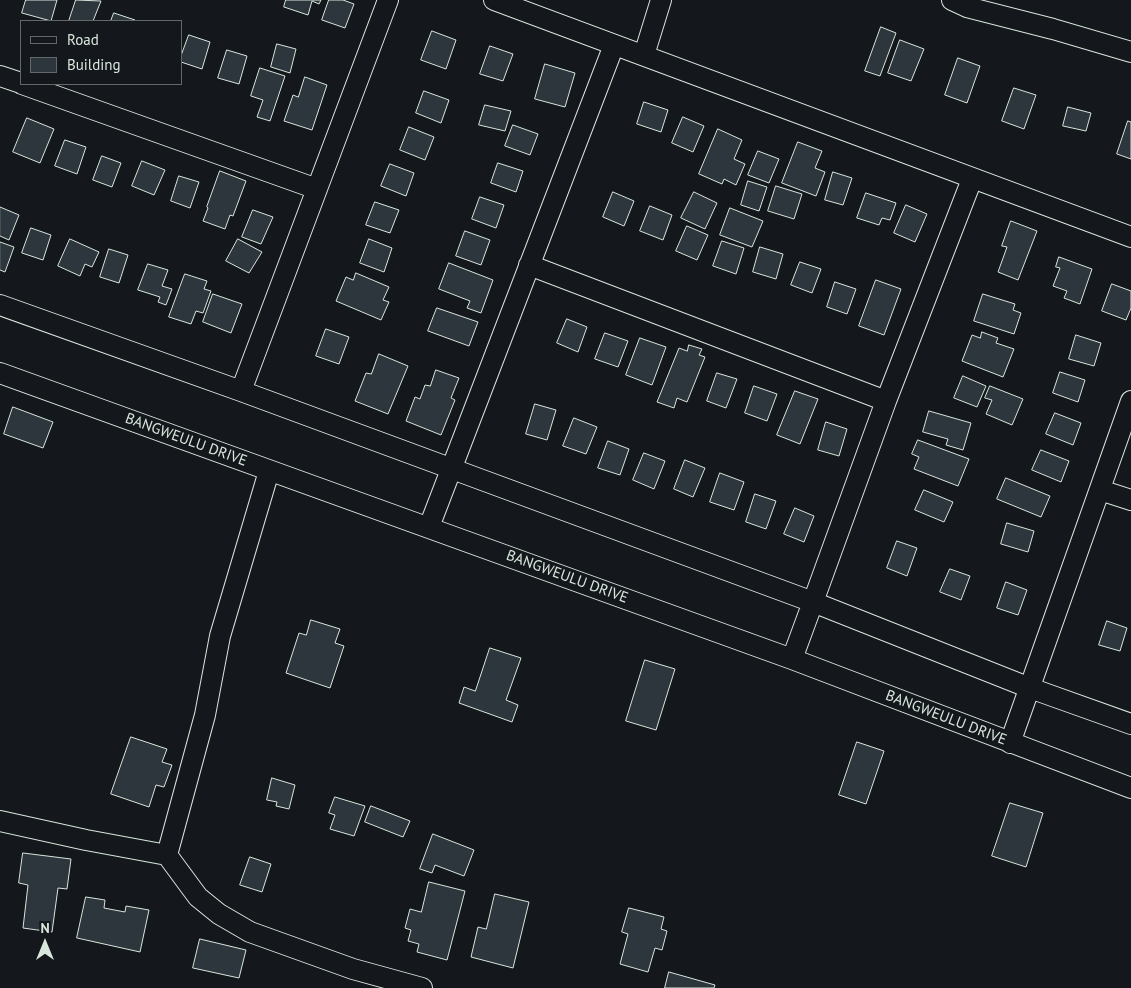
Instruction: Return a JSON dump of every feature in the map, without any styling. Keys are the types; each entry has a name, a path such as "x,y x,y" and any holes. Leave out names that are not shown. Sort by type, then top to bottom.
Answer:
{"street":[{"path":"241,390 388,0"},
{"path":"494,0 1131,237"},
{"path":"644,55 661,0"},
{"path":"952,0 967,7 1053,29 1131,52"},
{"path":"429,527 614,45"},
{"path":"0,76 20,83"},
{"path":"25,85 316,189"},
{"path":"792,659 886,401 972,179"},
{"path":"529,265 886,401"},
{"path":"0,304 241,390 813,602 1030,688 1131,724"},
{"name":"BANGWEULU DRIVE","path":"0,373 792,659 1131,788"},
{"path":"1010,743 1131,401"},
{"path":"166,855 205,715 220,636 269,471"},
{"path":"1100,490 1131,500"},
{"path":"0,820 86,840 166,855 198,897 219,914 250,932 353,969 422,988"}],"building":[{"path":"26,0 57,0 51,20 22,13"},
{"path":"76,0 101,1 93,20 69,20"},
{"path":"286,0 321,0 319,4 312,1 308,15 284,7"},
{"path":"329,0 343,0 354,4 345,28 322,20"},
{"path":"114,13 135,20 111,20"},
{"path":"881,27 896,33 880,76 865,71"},
{"path":"432,31 456,40 446,69 421,60"},
{"path":"189,35 210,42 202,69 182,62 182,53"},
{"path":"900,40 924,49 911,81 888,73"},
{"path":"277,44 296,49 290,73 271,67"},
{"path":"490,46 513,54 503,81 480,74"},
{"path":"227,50 247,56 239,84 218,78"},
{"path":"958,58 980,66 967,103 945,95"},
{"path":"545,64 575,73 565,107 535,99"},
{"path":"260,68 285,76 270,121 257,117 263,100 251,96"},
{"path":"305,77 327,85 312,130 284,121 293,95 298,97"},
{"path":"1014,88 1036,95 1024,129 1002,121"},
{"path":"424,91 449,100 441,123 416,113"},
{"path":"644,102 668,110 661,132 637,124"},
{"path":"485,105 511,111 505,131 479,125"},
{"path":"1068,107 1091,113 1086,131 1063,126"},
{"path":"683,117 704,126 693,152 672,143"},
{"path":"27,118 54,129 40,163 13,152"},
{"path":"1128,121 1131,122 1131,159 1117,154"},
{"path":"513,125 538,134 530,155 505,146"},
{"path":"409,127 434,137 425,160 400,150"},
{"path":"718,129 742,140 734,159 745,164 736,185 724,179 722,184 699,174"},
{"path":"65,140 86,147 77,174 55,166"},
{"path":"798,142 822,151 815,168 825,172 816,196 782,183"},
{"path":"758,151 779,159 769,183 748,175"},
{"path":"102,156 121,163 112,187 93,180"},
{"path":"142,161 165,170 154,195 132,186"},
{"path":"498,163 523,171 516,192 491,183"},
{"path":"390,164 414,173 406,196 381,186"},
{"path":"220,171 246,181 233,216 230,215 225,229 203,221"},
{"path":"833,172 852,178 843,205 825,200"},
{"path":"179,176 199,182 190,208 171,201"},
{"path":"748,181 767,187 759,211 741,205"},
{"path":"776,186 802,194 794,219 768,211"},
{"path":"613,192 634,201 624,226 603,217"},
{"path":"694,192 717,203 705,229 681,218"},
{"path":"866,193 896,203 890,220 882,218 879,225 857,218"},
{"path":"480,197 504,205 496,228 472,219"},
{"path":"375,202 399,210 390,233 366,225"},
{"path":"906,205 927,214 915,242 894,233"},
{"path":"650,206 672,215 663,240 640,231"},
{"path":"0,207 19,215 9,240 0,236"},
{"path":"730,208 763,221 752,247 720,235"},
{"path":"253,210 273,217 261,244 242,237"},
{"path":"1011,221 1037,231 1018,280 998,272 1007,247 1002,246"},
{"path":"687,226 708,235 697,260 676,251"},
{"path":"31,228 51,235 43,260 22,253"},
{"path":"465,231 490,240 481,265 456,256"},
{"path":"70,239 99,252 92,267 85,264 80,276 58,266"},
{"path":"238,239 262,252 249,273 226,261"},
{"path":"369,239 392,248 384,272 360,263"},
{"path":"722,241 744,248 736,274 713,266"},
{"path":"0,242 14,247 5,272 0,270"},
{"path":"760,247 783,254 776,279 753,272"},
{"path":"109,249 128,255 119,283 100,277"},
{"path":"1059,257 1092,269 1080,304 1064,298 1067,291 1053,286 1060,268 1056,267"},
{"path":"800,262 821,269 812,293 791,285"},
{"path":"449,263 493,280 481,313 467,308 470,301 439,289"},
{"path":"148,264 168,270 162,286 172,289 166,305 158,302 160,297 138,290"},
{"path":"356,273 389,287 383,300 389,302 381,320 336,301 346,277 353,280"},
{"path":"185,274 207,281 204,289 211,291 203,313 196,311 191,324 169,317"},
{"path":"876,280 901,289 884,335 859,326"},
{"path":"835,282 856,289 847,314 827,307"},
{"path":"1112,284 1131,291 1131,308 1126,320 1102,311"},
{"path":"213,294 242,304 231,333 203,322"},
{"path":"983,294 1015,304 1013,310 1021,313 1014,334 974,321"},
{"path":"437,308 478,322 469,346 428,331"},
{"path":"567,319 587,327 578,352 557,343"},
{"path":"326,329 349,337 339,364 316,356"},
{"path":"982,332 998,338 996,343 1014,349 1003,377 962,361 972,335 980,338"},
{"path":"605,333 628,341 618,367 595,359"},
{"path":"1076,335 1101,343 1094,366 1069,359"},
{"path":"640,338 666,347 652,385 626,375"},
{"path":"689,345 702,349 699,355 705,357 687,402 677,398 674,408 657,402 679,348 687,351"},
{"path":"379,354 408,366 388,414 355,401 366,373 371,374"},
{"path":"436,370 459,378 451,398 455,400 441,435 406,421 415,397 420,399 425,385 430,386"},
{"path":"1060,372 1085,380 1078,402 1053,393"},
{"path":"717,373 737,379 726,408 707,401"},
{"path":"963,376 986,386 977,407 954,398"},
{"path":"754,386 777,394 767,421 745,413"},
{"path":"990,386 1023,399 1012,425 986,414 992,400 985,398"},
{"path":"795,391 818,399 800,444 777,435"},
{"path":"535,404 556,410 547,440 526,434"},
{"path":"13,407 53,422 43,448 4,434"},
{"path":"929,411 971,423 963,450 946,445 948,439 923,432"},
{"path":"1055,413 1081,423 1073,445 1046,434"},
{"path":"574,418 597,427 586,454 563,446"},
{"path":"826,422 847,429 839,456 818,450"},
{"path":"918,440 969,459 958,486 914,469 919,457 912,454"},
{"path":"608,441 629,449 620,475 598,468"},
{"path":"1041,450 1069,461 1061,482 1032,470"},
{"path":"644,453 665,461 654,489 633,480"},
{"path":"685,460 705,468 693,497 674,489"},
{"path":"720,473 744,482 734,510 710,502"},
{"path":"1006,478 1050,496 1041,517 997,499"},
{"path":"924,490 953,502 944,522 915,510"},
{"path":"755,494 776,501 766,529 746,522"},
{"path":"795,508 814,516 804,542 784,534"},
{"path":"1007,523 1034,531 1028,552 1001,544"},
{"path":"897,541 917,548 907,576 887,568"},
{"path":"950,569 970,576 961,600 940,592"},
{"path":"1006,582 1027,590 1018,615 997,608"},
{"path":"311,620 340,629 335,643 344,646 330,688 286,673 299,633 306,635"},
{"path":"1107,621 1127,628 1120,651 1099,645"},
{"path":"490,648 521,658 506,700 518,705 512,722 459,703 464,687 475,691"},
{"path":"645,660 675,669 656,730 626,721"},
{"path":"131,737 167,749 162,762 172,765 164,787 156,785 149,807 111,794"},
{"path":"857,742 884,751 866,804 839,795"},
{"path":"272,778 295,785 289,809 276,806 277,802 267,800"},
{"path":"335,797 365,806 354,836 330,829 335,815 329,813"},
{"path":"1010,803 1043,813 1026,867 992,856"},
{"path":"371,806 410,821 403,837 365,822"},
{"path":"433,834 474,850 464,876 435,865 432,873 420,869"},
{"path":"23,853 71,859 67,889 58,888 52,932 23,928 28,885 19,883"},
{"path":"250,857 271,864 262,892 240,885"},
{"path":"429,882 465,891 447,960 417,952 419,944 408,941 411,930 405,928 410,909 421,912"},
{"path":"495,894 529,902 513,968 471,957 478,927 486,929"},
{"path":"86,897 105,900 104,908 125,912 126,906 149,910 140,952 77,938"},
{"path":"629,908 664,917 661,929 667,931 662,950 655,948 648,972 620,964 628,934 622,932"},
{"path":"200,939 246,950 239,978 193,968"},
{"path":"669,972 715,985 714,988 665,988"}]}
